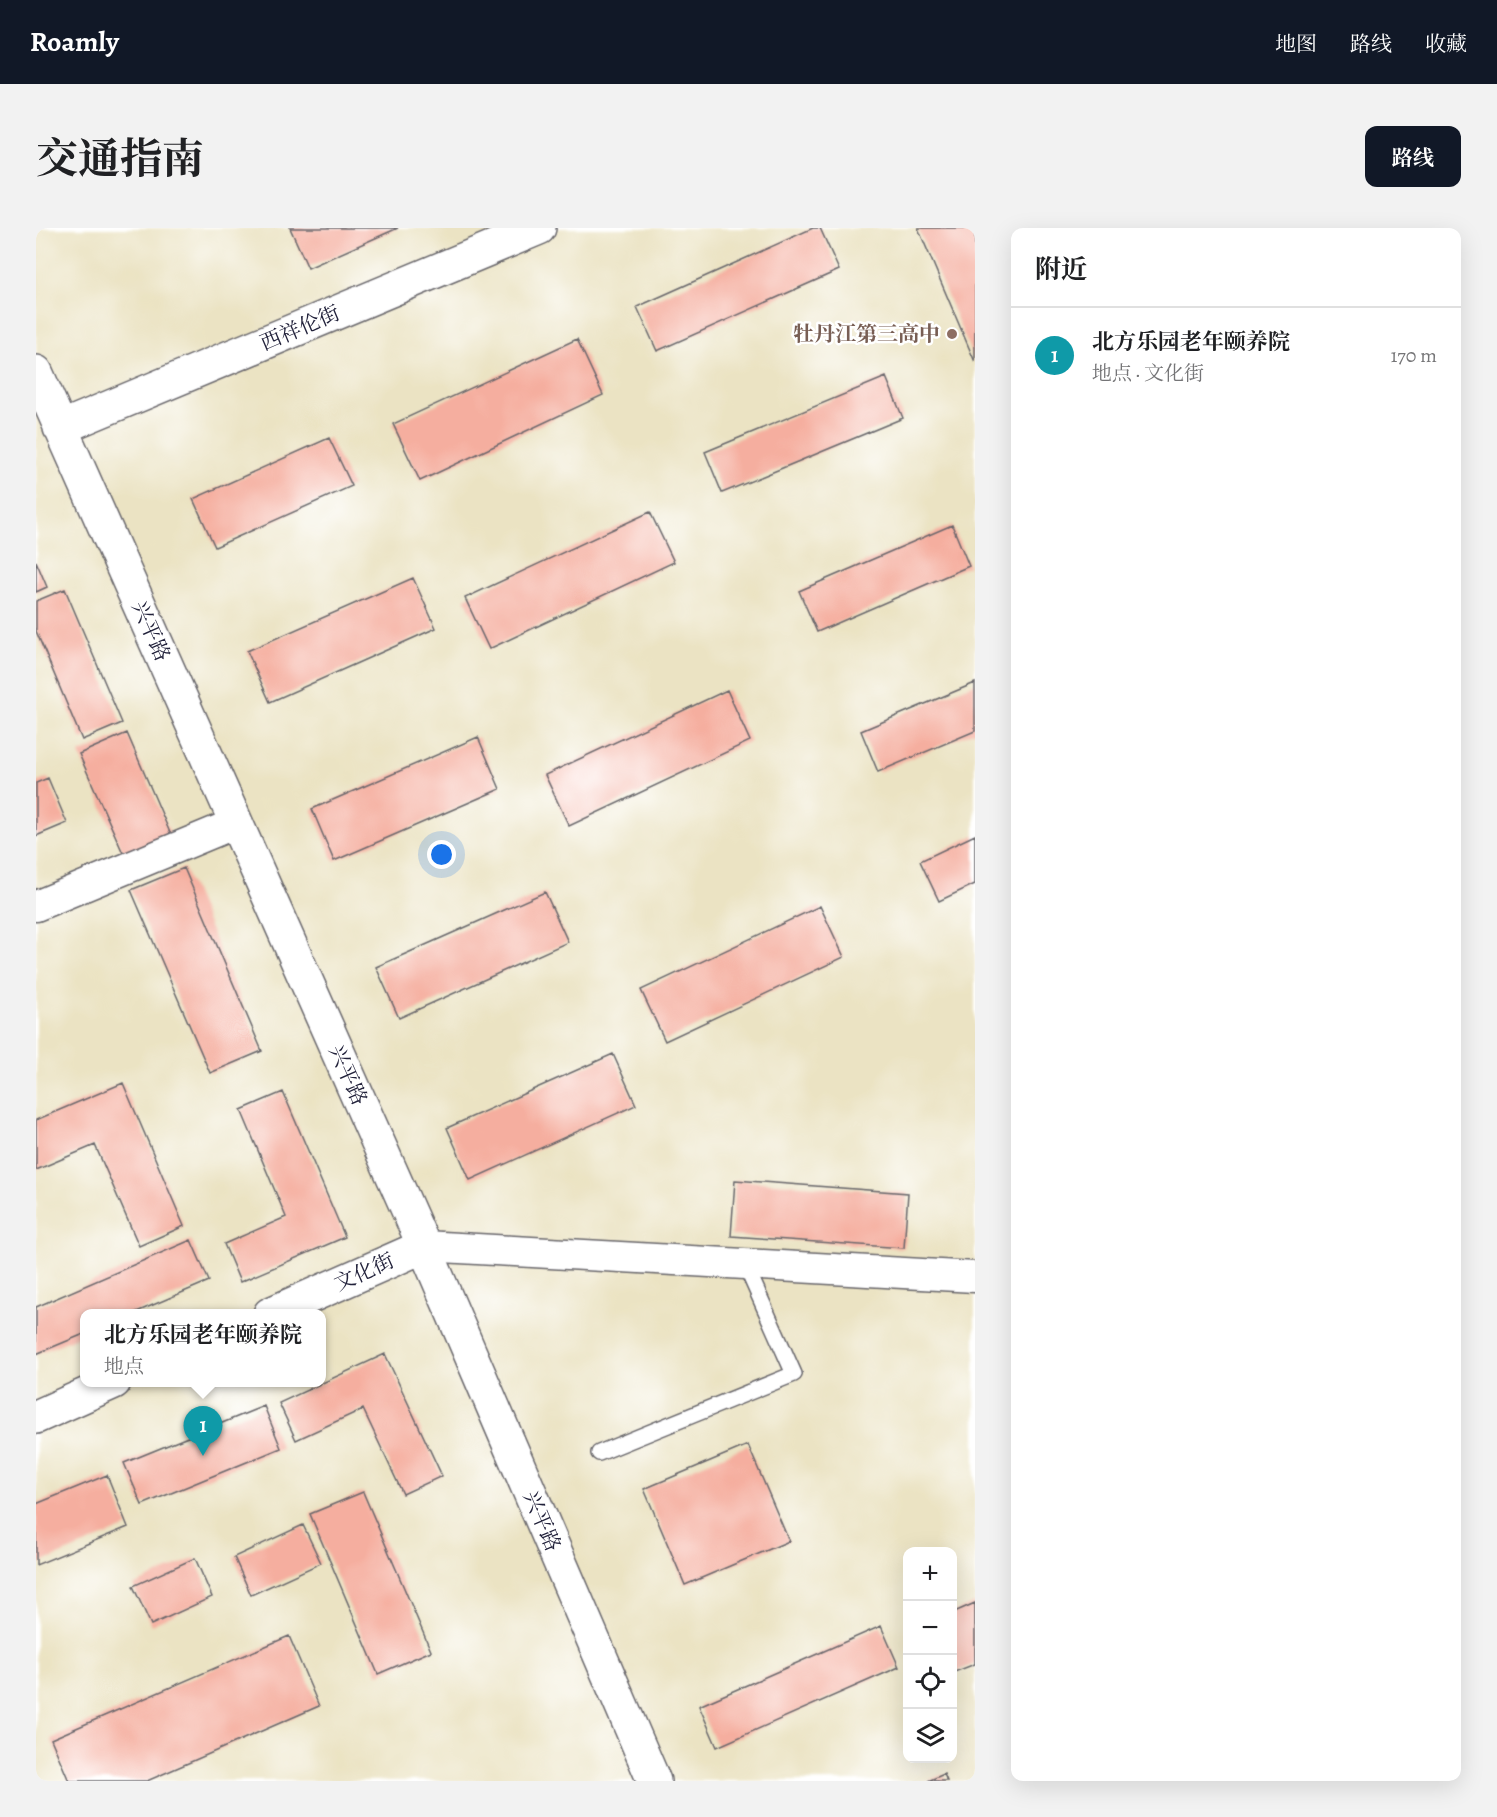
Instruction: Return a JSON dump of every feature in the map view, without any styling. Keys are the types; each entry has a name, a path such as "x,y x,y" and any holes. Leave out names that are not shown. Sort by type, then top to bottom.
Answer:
{"street":[{"name":"西祥伦街","path":"60,428 539,228"},
{"name":"兴平路","path":"36,372 424,1246 654,1781"},
{"path":"36,906 236,823"},
{"path":"424,1246 975,1277"},
{"name":"文化街","path":"281,1309 424,1246"},
{"path":"36,1417 105,1387"}],"lane":[{"path":"599,1454 794,1374 745,1264"}],"building":[{"path":"290,228 398,228 308,268"},
{"path":"813,228 820,228 839,270 657,351 637,307"},
{"path":"918,228 975,228 975,362"},
{"path":"577,339 603,395 420,481 393,424"},
{"path":"886,377 903,418 722,493 705,452"},
{"path":"329,438 352,486 215,547 193,499"},
{"path":"650,512 674,562 489,649 465,598"},
{"path":"952,525 969,566 817,632 799,591"},
{"path":"36,561 47,587 36,592"},
{"path":"413,578 436,628 270,702 247,651"},
{"path":"65,589 122,723 82,740 36,631 36,601"},
{"path":"975,683 975,731 878,772 861,731"},
{"path":"727,690 750,741 569,826 545,775"},
{"path":"127,733 174,842 127,862 79,754"},
{"path":"478,737 500,789 334,861 312,809"},
{"path":"48,778 67,823 36,836 36,783"},
{"path":"975,835 975,884 939,901 920,861"},
{"path":"184,868 262,1051 210,1073 131,890"},
{"path":"545,892 568,942 399,1018 376,967"},
{"path":"820,906 844,957 665,1041 641,990"},
{"path":"613,1054 636,1105 470,1180 447,1128"},
{"path":"123,1083 184,1226 139,1246 95,1145 36,1170 36,1120"},
{"path":"283,1092 345,1237 240,1282 224,1244 286,1217 241,1110"},
{"path":"735,1180 908,1193 904,1248 731,1236"},
{"path":"191,1240 209,1281 144,1309 80,1309 80,1336 36,1354 36,1307"},
{"path":"385,1354 442,1476 403,1494 363,1409 296,1440 279,1403 314,1387 326,1387 326,1381"},
{"path":"264,1406 281,1448 142,1505 124,1463"},
{"path":"748,1445 789,1541 685,1585 644,1489"},
{"path":"107,1475 128,1527 36,1565 36,1504"},
{"path":"363,1492 431,1651 378,1674 310,1514"},
{"path":"303,1525 321,1563 251,1595 234,1557"},
{"path":"195,1558 212,1597 151,1625 133,1586"},
{"path":"975,1603 975,1664 957,1671 957,1655 957,1611"},
{"path":"881,1626 899,1667 717,1747 699,1706"},
{"path":"289,1636 319,1706 147,1781 69,1781 51,1739"},
{"path":"944,1774 947,1781 928,1781"}],"place":[{"name":"牡丹江第三高中","path":"952,334"},
{"name":"北方乐园老年颐养院","path":"203,1456"}]}
